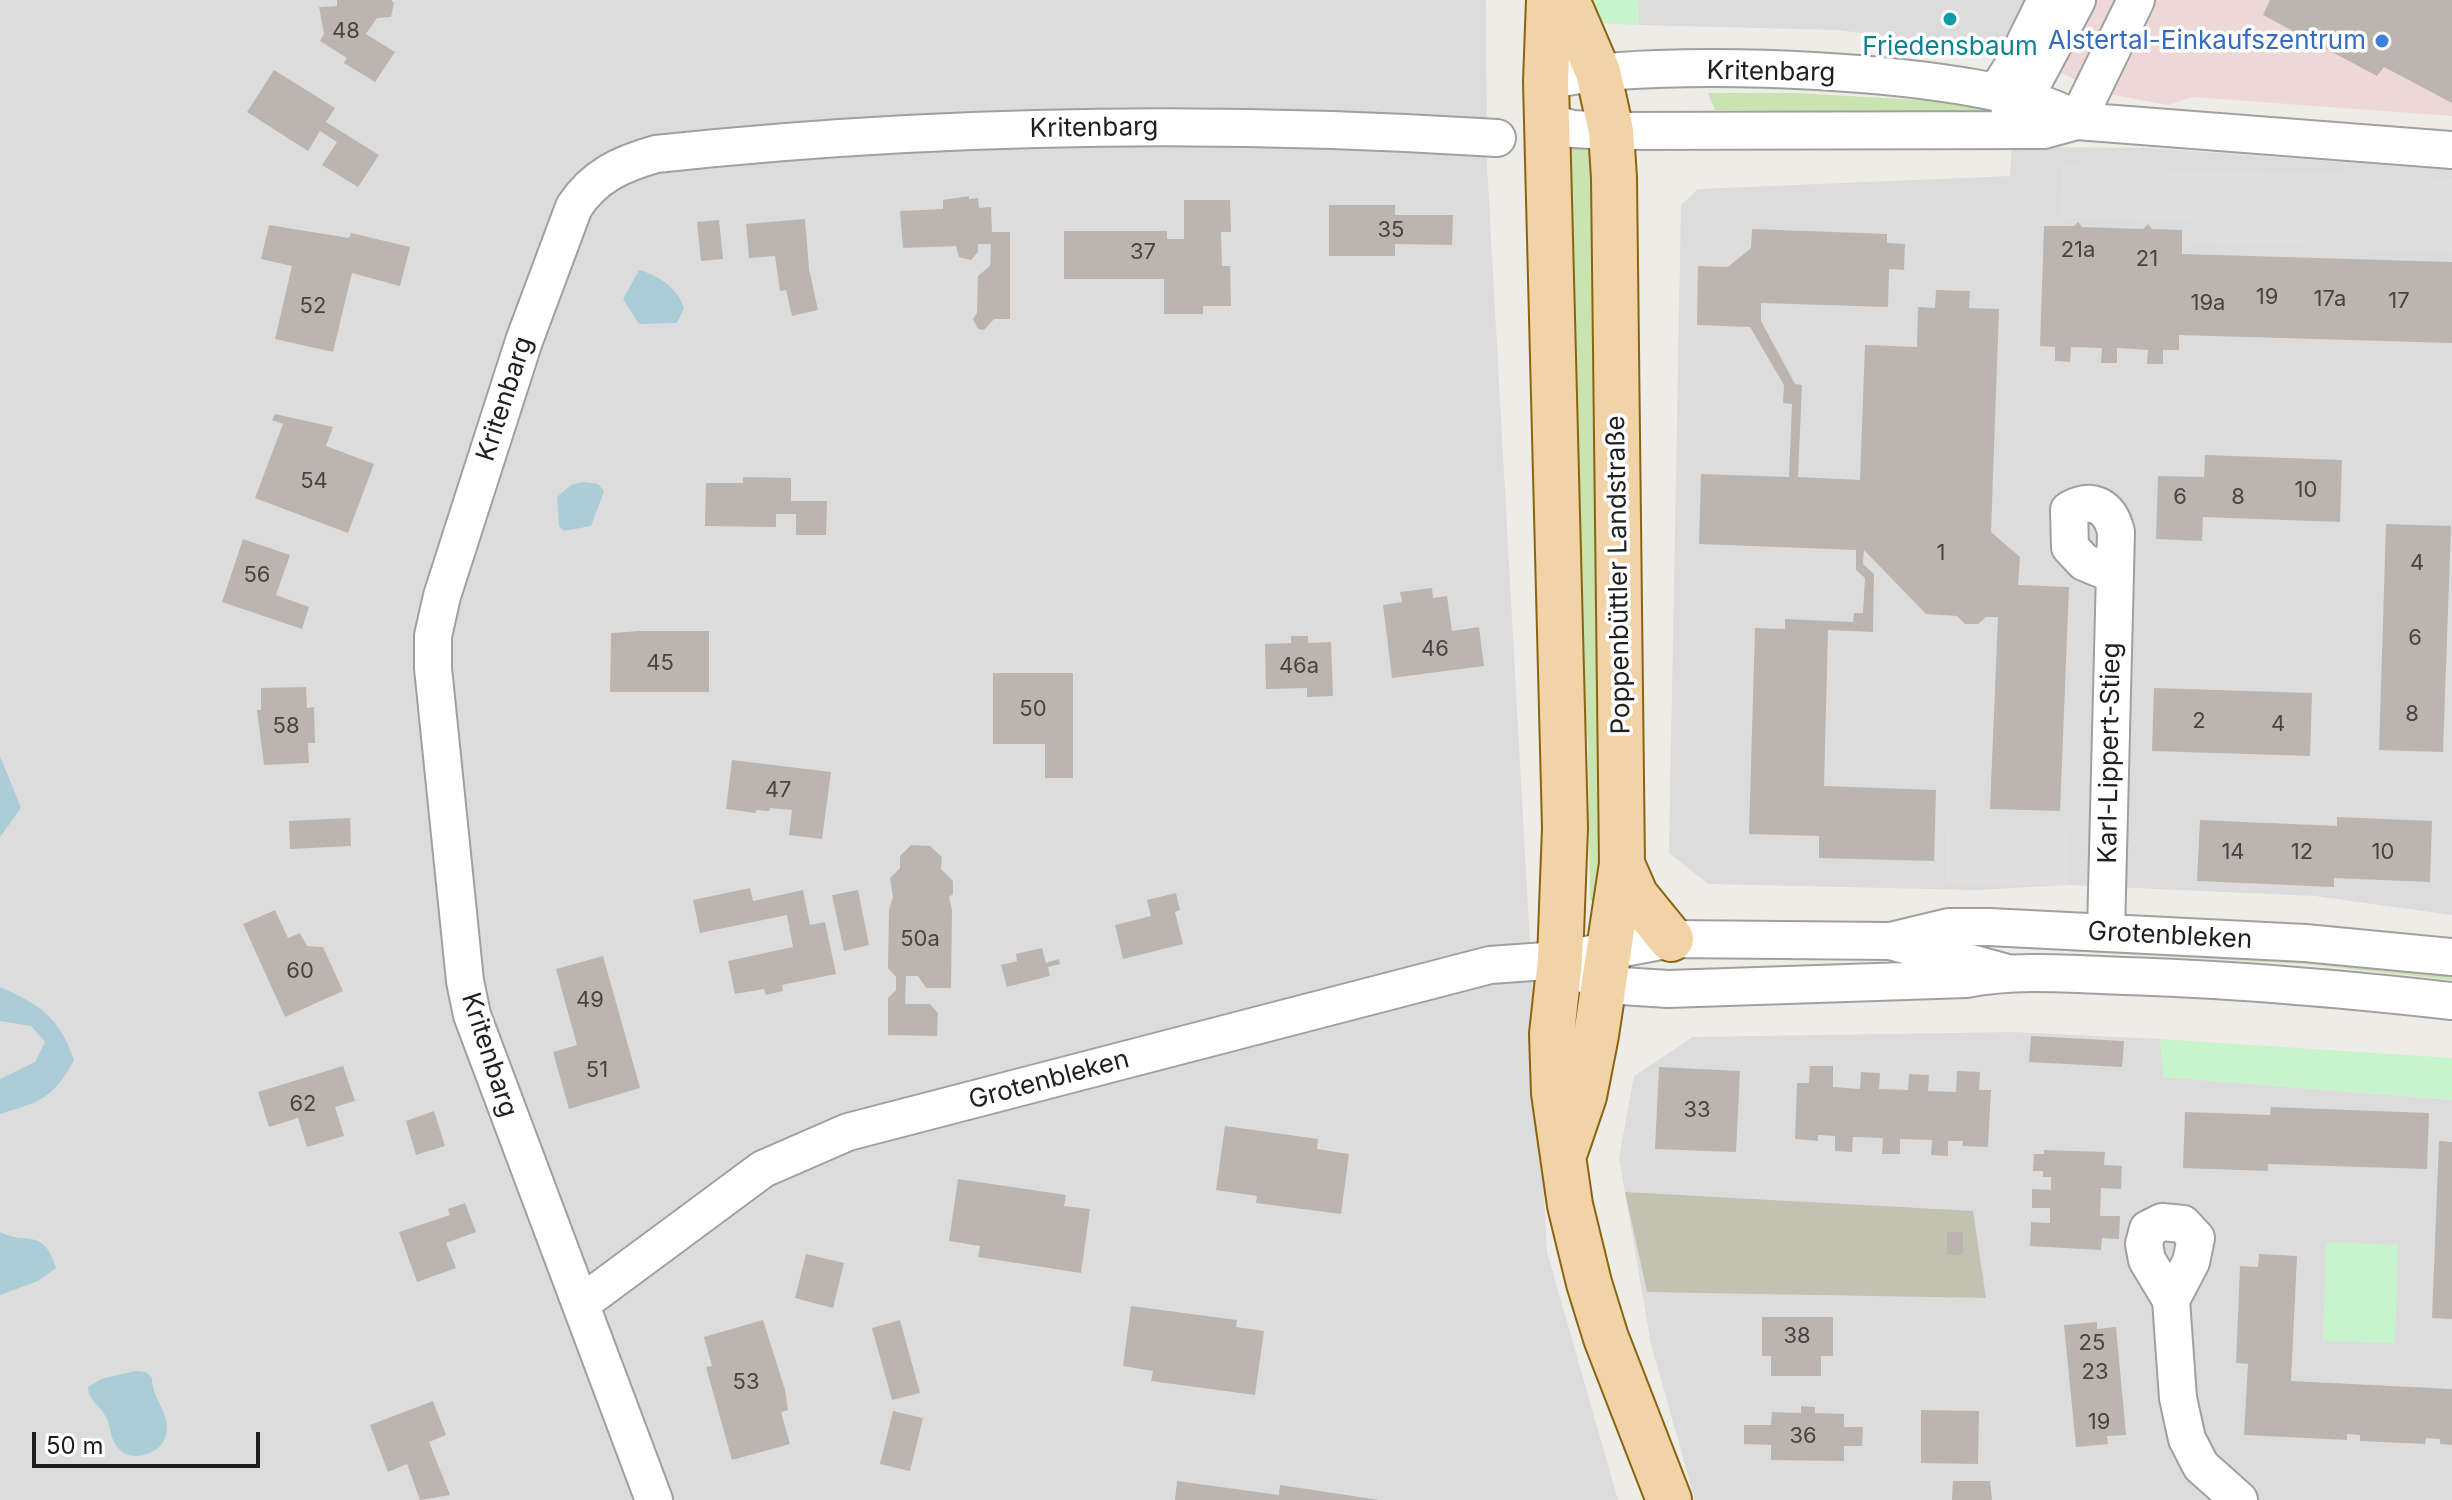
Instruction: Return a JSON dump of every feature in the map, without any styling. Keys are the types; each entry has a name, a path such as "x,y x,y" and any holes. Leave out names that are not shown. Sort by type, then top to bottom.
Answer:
{"main road":[{"name":"Poppenbüttler Landstraße","path":"1549,0 1547,102 1564,812 1553,1078 1570,1205 1589,1283 1606,1338 1669,1500"},
{"name":"Poppenbüttler Landstraße","path":"1565,1151 1584,1096 1609,967 1622,864 1611,131 1598,72 1567,0"},
{"path":"1622,864 1636,896 1671,939"}],"street":[{"path":"2010,94 2016,61 2046,0"},
{"path":"1995,129 2010,94 2077,0"},
{"path":"2077,121 2136,0"},
{"name":"Kritenbarg","path":"2077,121 2058,128 1611,131 1572,129 1547,102 1598,72 1832,72 2010,94 2051,105 2077,121 2438,159"},
{"name":"Kritenbarg","path":"654,1500 472,1015 457,904 433,636 442,596 524,341 560,235 584,191 627,162 656,154 860,134 1117,126 1360,129 1497,138"},
{"name":"Karl-Lippert-Stieg","path":"2106,932 2113,574"},
{"name":"Grotenbleken","path":"1609,967 1671,939 1890,941 1949,927 2305,943 2452,957"},
{"name":"Grotenbleken","path":"1890,941 2004,972 2303,985 2452,1001"},
{"name":"Grotenbleken","path":"582,1303 763,1169 848,1132 1490,965 1560,960 1609,967 1668,989 1966,979 2004,972"},
{"path":"2171,1300 2178,1398 2187,1439 2201,1466 2239,1500"}],"shaded area":[{"path":"0,0 1486,0 1487,165 1547,1252 1618,1500 0,1500"},
{"path":"1638,0 2035,0 2009,51 1837,30 1639,25"},
{"path":"2035,0 2452,0 2452,116 2192,97 2168,105 2109,94 2009,51"},
{"path":"2012,147 2150,148 2452,170 2452,915 2315,896 2068,885 1977,890 1708,884 1669,853 1681,205 1698,189 2010,176"},
{"path":"2062,166 2452,178 2452,252 2191,243 2192,222 2060,217"},
{"path":"1947,832 2069,833 2068,885 1946,884"},
{"path":"2014,1032 2160,1039 2164,1077 2452,1100 2452,1500 1695,1500 1651,1344 1619,1158 1634,1076 1693,1037"},
{"path":"1625,1192 1973,1211 1986,1298 1647,1292"}],"green space":[{"path":"1582,0 1638,0 1639,25 1597,23"},
{"path":"1708,93 1793,93 1995,104 1996,108 1988,114 1715,110"},
{"path":"1571,139 1592,144 1605,827 1597,904 1590,900 1588,742 1576,625 1563,171"},
{"path":"1989,942 2452,968 2452,980 2305,964 1991,947"},
{"path":"2160,1039 2452,1058 2452,1100 2163,1077"},
{"path":"2326,1242 2398,1245 2395,1343 2323,1341"}],"water":[{"path":"639,270 660,279 677,294 684,308 677,323 639,324 623,299"},
{"path":"583,482 598,484 604,491 591,526 564,531 559,526 557,497 571,485"},
{"path":"0,756 21,808 0,837"},
{"path":"0,987 47,1014 62,1033 74,1060 60,1083 44,1097 0,1114 0,1079 35,1062 45,1042 31,1026 0,1021"},
{"path":"0,1232 40,1242 51,1255 56,1268 38,1281 0,1295"},
{"path":"135,1371 146,1372 152,1378 167,1423 162,1444 151,1453 137,1456 123,1453 115,1445 107,1419 90,1396 88,1387 101,1379"}],"building":[{"path":"337,0 391,0 394,3 391,17 377,18 366,34 395,52 375,82 344,63 347,58 320,41 324,34 319,7 337,6"},
{"name":"Alstertal-Einkaufszentrum","path":"2270,0 2452,0 2452,103 2384,67 2377,76 2263,15"},
{"path":"274,70 335,108 326,122 379,155 358,187 322,165 337,142 320,131 308,151 247,112"},
{"path":"969,196 969,199 978,198 979,208 991,207 992,232 1010,232 1010,319 994,319 984,330 978,329 973,319 977,313 978,276 990,266 991,244 978,244 978,252 971,260 959,257 956,246 903,248 900,211 943,209 943,200"},
{"path":"1184,200 1230,200 1231,232 1221,232 1222,266 1230,266 1231,306 1203,306 1203,314 1164,314 1164,279 1064,279 1064,231 1167,231 1167,239 1184,239"},
{"path":"1329,205 1395,205 1395,215 1453,215 1452,245 1395,244 1395,256 1329,256"},
{"path":"805,219 809,269 818,310 792,316 786,290 780,291 775,256 749,258 746,224"},
{"path":"719,220 723,259 701,261 697,222"},
{"path":"2078,222 2082,227 2143,229 2148,224 2152,229 2182,230 2182,254 2452,262 2452,343 2179,335 2179,350 2163,350 2163,364 2147,364 2148,350 2117,348 2117,363 2101,363 2102,348 2071,347 2070,362 2055,361 2055,347 2040,346 2044,226 2074,226"},
{"path":"269,225 349,238 351,233 410,247 400,286 352,273 333,352 275,339 292,266 261,259"},
{"path":"1752,229 1887,234 1887,243 1905,244 1904,270 1889,269 1888,307 1761,303 1761,321 1795,384 1802,385 1798,477 1860,480 1865,345 1917,347 1918,307 1935,308 1936,290 1970,291 1969,308 1999,309 1991,532 2020,557 2018,585 2069,587 2060,811 1990,809 1998,617 1986,617 1978,624 1965,624 1957,616 1926,614 1864,550 1863,564 1874,574 1873,632 1828,630 1824,786 1936,790 1934,861 1819,858 1819,836 1749,834 1755,628 1785,629 1785,619 1853,622 1854,613 1863,613 1865,578 1856,570 1856,550 1699,544 1701,474 1789,477 1792,404 1783,403 1784,385 1750,327 1697,325 1698,266 1728,267 1751,248"},
{"path":"275,414 333,427 326,446 374,464 348,533 255,498 283,424 272,420"},
{"path":"2205,455 2342,460 2340,522 2203,517 2202,541 2156,539 2158,476 2204,477"},
{"path":"743,477 791,478 791,501 827,501 826,535 796,535 796,514 776,514 776,527 705,526 706,483 743,483"},
{"path":"2386,524 2451,526 2443,752 2379,750"},
{"path":"243,539 290,555 276,595 309,607 302,629 222,602"},
{"path":"1432,588 1433,598 1447,596 1452,631 1479,627 1484,666 1392,678 1383,605 1402,602 1400,592"},
{"path":"709,631 709,692 610,692 611,633"},
{"path":"1291,636 1308,636 1308,643 1331,642 1333,696 1307,697 1307,688 1266,689 1265,644 1291,643"},
{"path":"993,673 1073,673 1073,778 1045,778 1045,744 993,744"},
{"path":"306,687 307,708 314,707 315,743 308,743 309,763 264,765 257,710 261,710 261,688"},
{"path":"2154,688 2312,693 2310,756 2152,751"},
{"path":"732,760 831,772 822,839 789,835 792,810 770,808 769,811 756,810 756,813 726,809"},
{"path":"2337,817 2432,821 2430,882 2334,878 2334,887 2197,881 2200,820 2337,826"},
{"path":"350,818 351,846 290,849 289,821"},
{"path":"911,845 930,846 942,857 941,869 953,881 953,894 949,897 952,910 951,988 926,988 918,976 906,976 905,1004 930,1004 938,1013 937,1036 888,1035 888,998 896,990 896,977 888,968 889,910 893,897 890,878 900,868 900,856"},
{"path":"750,888 753,901 803,890 810,925 825,922 836,974 782,985 783,991 766,995 764,989 735,994 728,961 793,947 787,915 700,933 693,900"},
{"path":"858,890 869,945 844,951 832,895"},
{"path":"1176,893 1180,910 1175,912 1183,944 1123,959 1115,925 1151,916 1147,900"},
{"path":"275,910 288,938 300,933 307,946 323,947 343,991 285,1017 243,924"},
{"path":"1042,948 1046,963 1059,959 1060,964 1048,967 1050,976 1007,987 1001,965 1017,961 1016,954"},
{"path":"603,956 640,1088 569,1109 553,1052 577,1045 556,969"},
{"path":"2031,1036 2124,1041 2122,1067 2029,1062"},
{"path":"343,1066 355,1101 335,1107 344,1136 307,1147 298,1118 269,1127 258,1092"},
{"path":"1810,1066 1833,1066 1833,1087 1860,1089 1861,1072 1880,1073 1879,1089 1908,1090 1909,1074 1929,1075 1928,1091 1956,1092 1957,1071 1980,1072 1979,1090 1991,1090 1988,1147 1962,1146 1963,1141 1948,1141 1948,1156 1931,1155 1932,1140 1900,1139 1900,1154 1882,1154 1883,1138 1853,1137 1852,1152 1835,1151 1835,1136 1818,1135 1818,1141 1795,1139 1797,1083 1809,1083"},
{"path":"1659,1067 1740,1071 1736,1152 1655,1149"},
{"path":"2271,1107 2429,1113 2427,1169 2268,1164 2268,1171 2183,1168 2185,1112 2270,1115"},
{"path":"434,1111 445,1146 416,1155 406,1121"},
{"path":"1225,1126 1318,1139 1317,1149 1349,1154 1341,1214 1256,1203 1257,1196 1216,1190"},
{"path":"2439,1141 2452,1142 2452,1319 2432,1318"},
{"path":"2044,1150 2105,1152 2104,1165 2122,1166 2121,1189 2101,1188 2100,1216 2120,1216 2119,1239 2102,1238 2101,1250 2030,1246 2031,1222 2050,1223 2050,1208 2032,1208 2032,1189 2051,1190 2051,1177 2043,1177 2043,1171 2033,1171 2034,1154 2044,1154"},
{"path":"958,1179 1066,1195 1064,1206 1090,1209 1081,1273 978,1257 980,1246 949,1241"},
{"path":"465,1203 476,1232 446,1243 456,1268 417,1282 399,1232 450,1215 448,1209"},
{"path":"1947,1232 1963,1232 1963,1255 1947,1255"},
{"path":"806,1254 844,1263 833,1308 795,1298"},
{"path":"2259,1254 2297,1256 2291,1381 2452,1389 2452,1445 2440,1444 2440,1439 2426,1438 2425,1444 2360,1441 2360,1435 2347,1434 2347,1440 2244,1435 2248,1364 2236,1363 2240,1266 2258,1267"},
{"path":"1131,1306 1237,1320 1236,1327 1264,1331 1255,1395 1151,1381 1153,1371 1123,1366"},
{"path":"1762,1317 1833,1317 1833,1356 1821,1356 1821,1376 1771,1376 1771,1356 1762,1356"},
{"path":"763,1320 785,1390 788,1410 781,1412 790,1444 732,1460 706,1367 712,1366 704,1337"},
{"path":"900,1320 920,1393 892,1400 872,1328"},
{"path":"2097,1322 2097,1329 2116,1327 2126,1435 2107,1436 2108,1444 2076,1447 2064,1325"},
{"path":"433,1401 446,1435 429,1442 450,1495 420,1500 407,1464 388,1472 370,1425"},
{"path":"1801,1406 1815,1407 1815,1413 1844,1414 1844,1427 1863,1427 1862,1446 1844,1446 1844,1461 1771,1460 1771,1445 1744,1444 1744,1425 1771,1425 1772,1412 1801,1413"},
{"path":"1921,1410 1979,1411 1978,1464 1921,1463"},
{"path":"893,1411 923,1418 910,1471 880,1464"},
{"path":"1177,1481 1279,1495 1280,1485 1379,1500 1175,1500"},
{"path":"1953,1481 1990,1481 1992,1500 1952,1500"}],"place":[{"name":"Friedensbaum","path":"1950,19"},
{"name":"Alstertal-Einkaufszentrum","path":"2382,41"}]}
